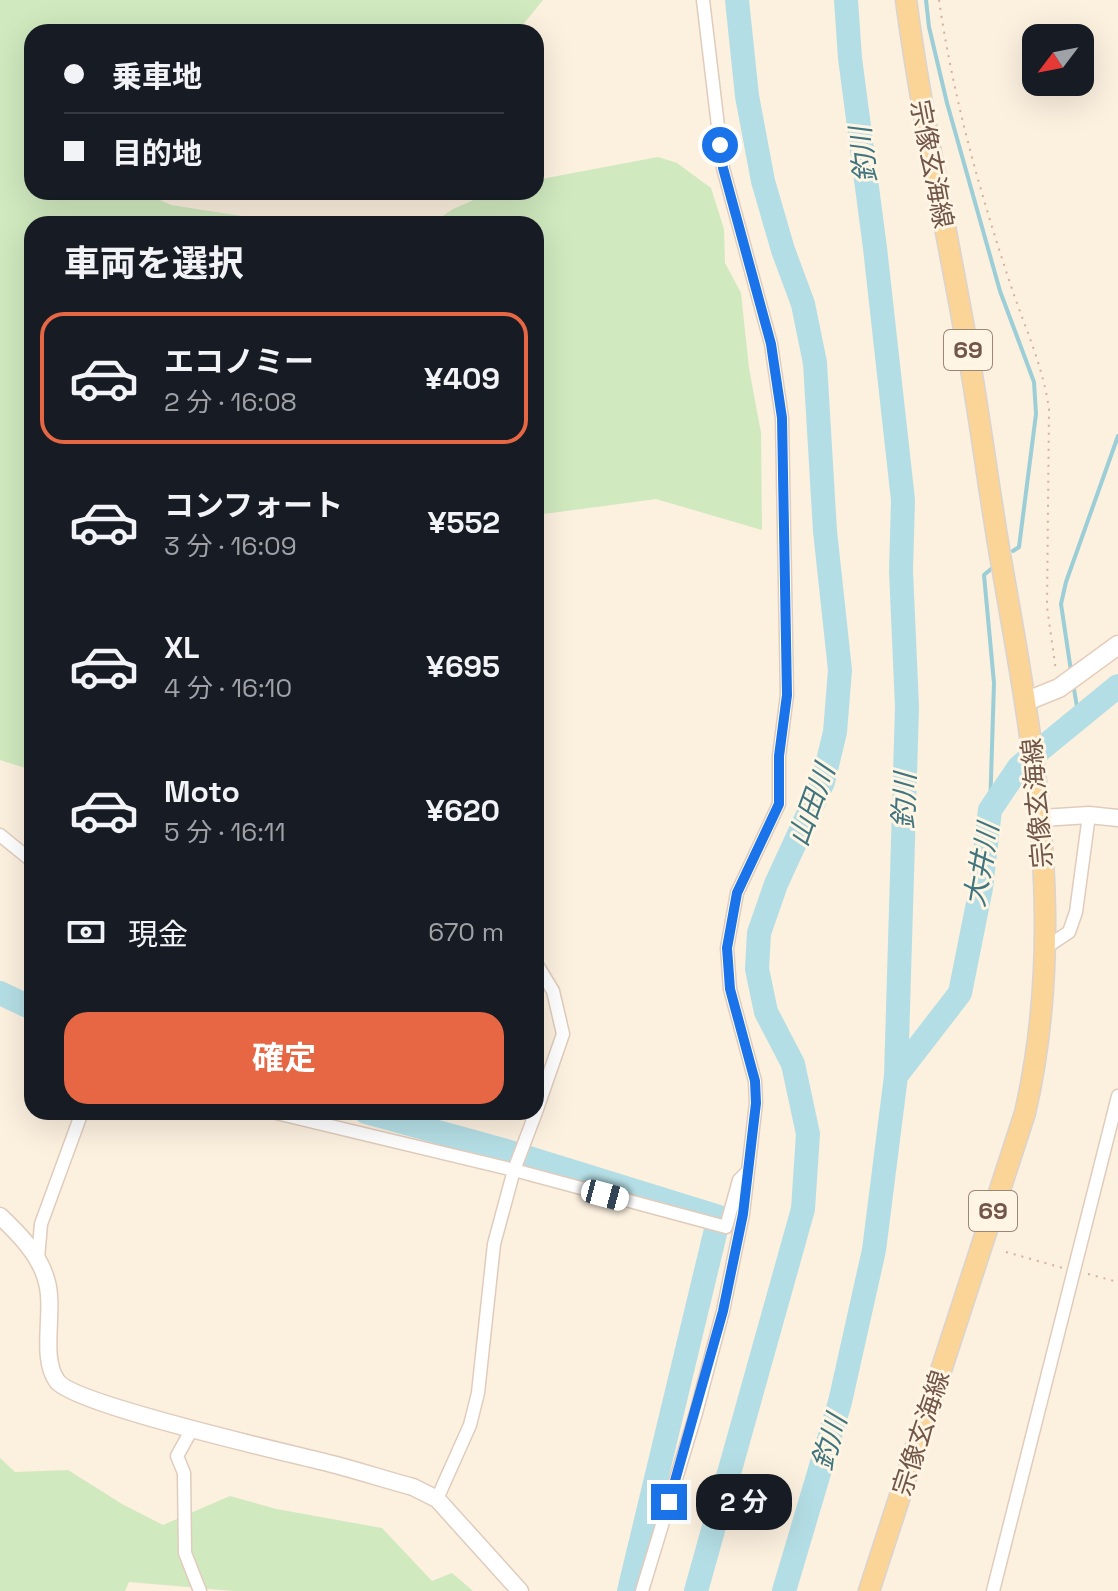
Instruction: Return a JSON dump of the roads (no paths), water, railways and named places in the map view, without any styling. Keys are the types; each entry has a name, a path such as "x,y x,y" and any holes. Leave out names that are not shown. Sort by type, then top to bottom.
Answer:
{"main road":[{"name":"宗像玄海線","path":"869,1591 1025,1113 1038,1043 1045,948 1042,818 1027,701 965,334 918,90 906,0"},
{"path":"1027,701 1067,683 1118,645"}],"street":[{"path":"642,1591 696,1413 723,1311 743,1214 756,1103 755,1081 730,989 727,948 737,893 779,804 779,756 787,695 782,418 771,344 723,168 703,0"},
{"path":"1045,948 1069,932 1076,912 1089,815"},
{"path":"1042,818 1089,815 1118,818"},
{"path":"0,835 24,854"},
{"path":"544,976 553,991 563,1034 544,1089"},
{"path":"993,1591 1118,1096"},
{"path":"38,1258 41,1224 79,1120"},
{"path":"305,1120 514,1170 726,1227 739,1180 747,1172"},
{"path":"437,1499 473,1414 494,1244 514,1170 533,1120"},
{"path":"0,1216 38,1258 47,1281 51,1317 48,1359 55,1379 70,1391 192,1429 413,1487 437,1499 520,1591"},
{"path":"192,1429 177,1456 184,1473 185,1553 200,1591"}],"waterway":[{"name":"山田川","path":"696,1591 803,1209 808,1134 793,1064 766,1012 757,969 759,933 776,884 823,782 835,732 840,670 825,531 815,363 803,304 763,181 747,96 737,0"},
{"name":"釣川","path":"784,1591 840,1402 874,1250 896,1076 907,707 901,571 903,500 850,58 846,0"},
{"path":"926,0 929,27 947,103 1000,291 1034,382 1036,414 1019,547 1013,551"},
{"path":"1071,671 1061,604 1118,436"},
{"path":"990,810 994,683 984,575 991,569"},
{"path":"1073,683 1079,719"},
{"name":"大井川","path":"896,1076 960,993 981,888 990,810 1019,767 1118,686"},
{"path":"0,993 24,1004"},
{"path":"395,1120 719,1217 629,1591"}]}
